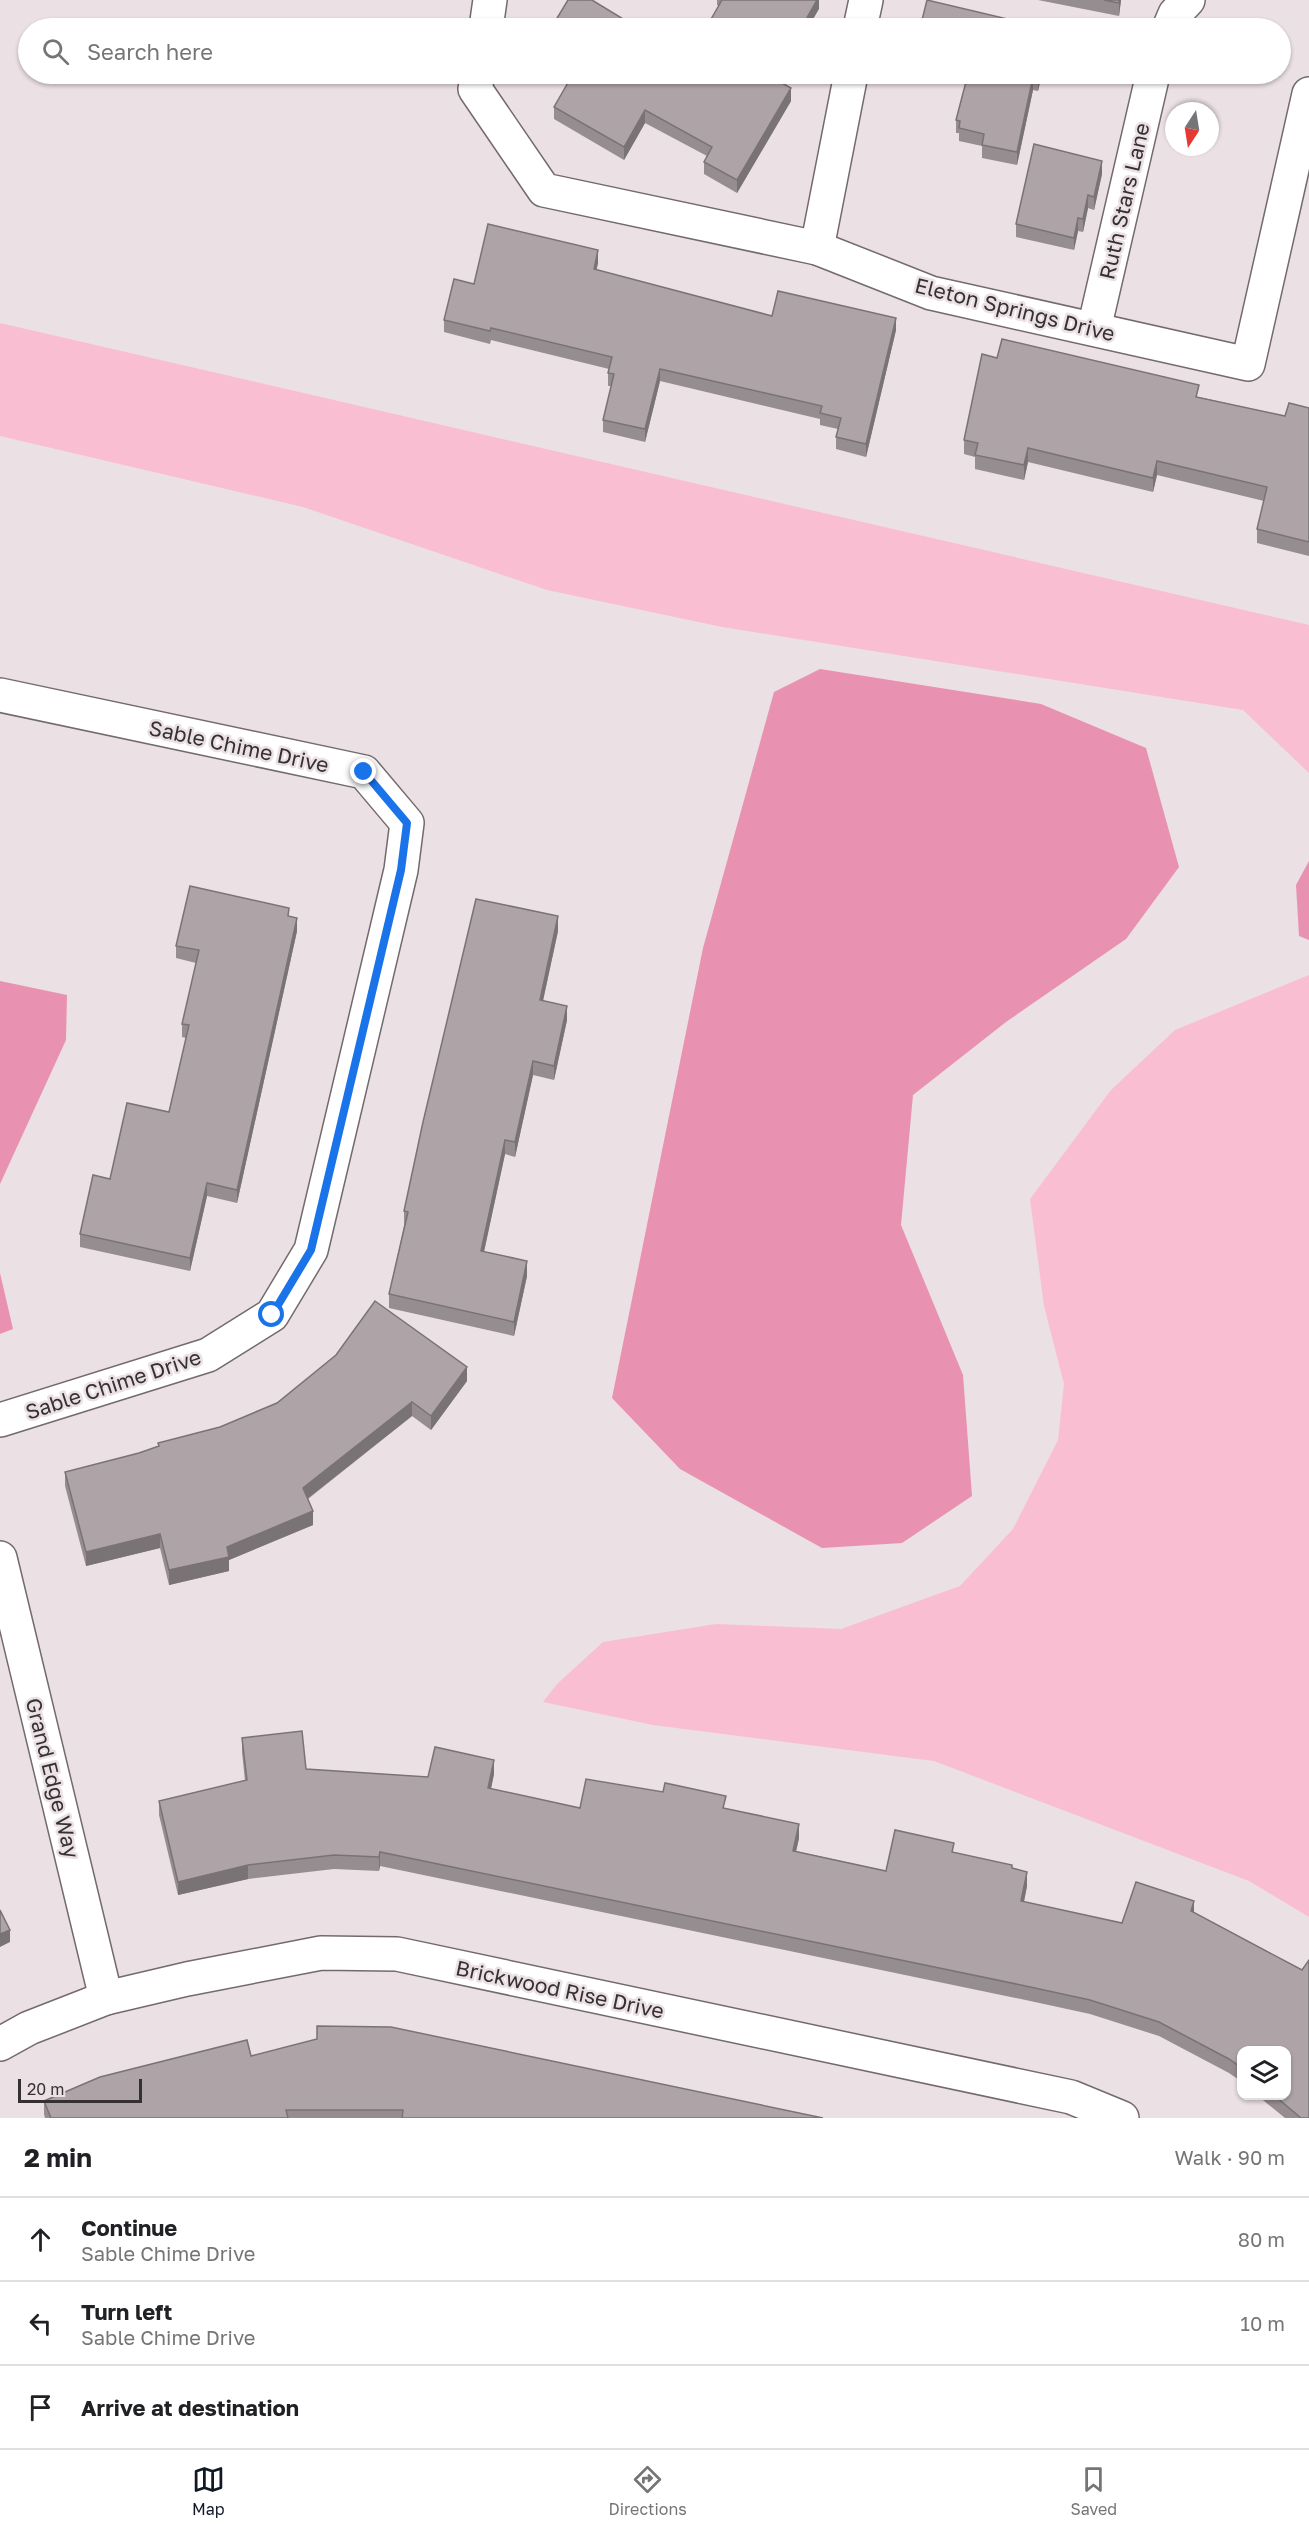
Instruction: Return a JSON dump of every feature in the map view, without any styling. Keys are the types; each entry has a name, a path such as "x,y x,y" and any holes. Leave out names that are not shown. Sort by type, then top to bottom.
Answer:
{"street":[{"path":"487,18 490,0"},
{"path":"862,18 866,0"},
{"path":"1173,18 1188,0"},
{"name":"Eleton Springs Drive","path":"476,84 475,89 544,190 817,248 931,293 1248,364 1309,94"},
{"path":"817,248 849,84"},
{"name":"Ruth Stars Lane","path":"1094,329 1151,84"},
{"name":"Sable Chime Drive","path":"0,694 364,772 407,823 401,870 311,1250 272,1315 208,1354 0,1420"},
{"name":"Grand Edge Way","path":"0,1558 106,1998"},
{"name":"Brickwood Rise Drive","path":"0,2044 29,2028 106,1998 187,1979 321,1953 397,1954 1071,2097 1122,2118"}],"shaded area":[{"path":"0,323 1309,625 1309,773 1243,710 722,627 547,590 303,507 0,436"},
{"path":"820,669 1041,704 1146,748 1179,867 1126,939 1006,1022 913,1095 901,1225 963,1375 972,1496 902,1543 822,1548 680,1469 612,1398 703,948 774,692"},
{"path":"1309,861 1309,940 1299,936 1296,885"},
{"path":"1309,975 1309,1917 1249,1881 934,1761 653,1725 543,1702 557,1684 603,1642 716,1624 841,1629 960,1586 1013,1529 1058,1440 1064,1384 1044,1306 1030,1199 1111,1090 1175,1030"},
{"path":"0,981 67,995 66,1040 0,1184"},
{"path":"0,1273 13,1329 0,1334"}],"building":[{"path":"568,0 592,0 622,18 557,18"},
{"path":"722,0 817,0 807,18 712,18"},
{"path":"927,0 1003,18 922,18"},
{"path":"567,84 784,84 791,88 737,180 704,162 712,147 645,110 624,147 554,107"},
{"path":"965,84 1032,84 1017,152 982,145 984,134 959,128 960,121 956,120"},
{"path":"1034,144 1102,161 1094,197 1088,195 1083,219 1078,218 1074,238 1016,224"},
{"path":"488,224 598,250 594,269 772,316 778,291 896,318 866,444 836,437 841,418 820,413 822,406 660,369 645,429 603,420 614,374 608,373 612,357 491,328 490,331 444,320 454,279 474,284"},
{"path":"1002,339 1199,385 1196,397 1285,416 1289,403 1309,408 1309,542 1257,529 1267,487 1157,461 1153,478 1028,448 1024,465 975,455 978,443 964,440 982,354 997,358"},
{"path":"190,886 289,908 288,916 297,918 237,1190 207,1183 190,1258 80,1234 93,1175 110,1179 127,1103 169,1112 189,1025 182,1024 199,950 176,946"},
{"path":"476,899 558,916 540,1000 567,1006 554,1066 533,1061 515,1142 505,1140 481,1251 527,1261 514,1322 389,1294 408,1212 404,1211 423,1122"},
{"path":"375,1301 467,1367 431,1416 412,1402 303,1488 313,1511 227,1547 229,1557 169,1570 160,1534 86,1552 65,1472 139,1453 159,1446 158,1443 220,1427 277,1403 336,1355"},
{"path":"302,1731 306,1769 428,1777 435,1747 494,1760 488,1788 580,1808 586,1779 663,1792 665,1783 726,1796 723,1808 799,1824 793,1851 886,1871 895,1830 954,1843 952,1852 1012,1865 1012,1868 1027,1872 1021,1901 1122,1923 1136,1882 1194,1901 1191,1911 1302,1970 1309,1960 1309,2118 1301,2118 1280,2100 1291,2100 1291,2046 1237,2046 1237,2065 1159,2022 1090,2000 1021,1985 380,1852 379,1857 334,1855 248,1865 178,1882 159,1801 247,1780 242,1738"},
{"path":"0,1910 10,1930 0,1934"},
{"path":"317,2026 391,2027 823,2118 402,2118 403,2110 286,2110 288,2118 51,2118 44,2101 100,2077 247,2040 251,2056 317,2039"}],"route":[{"path":"272,1315 311,1250 401,870 407,823 364,772"}]}
